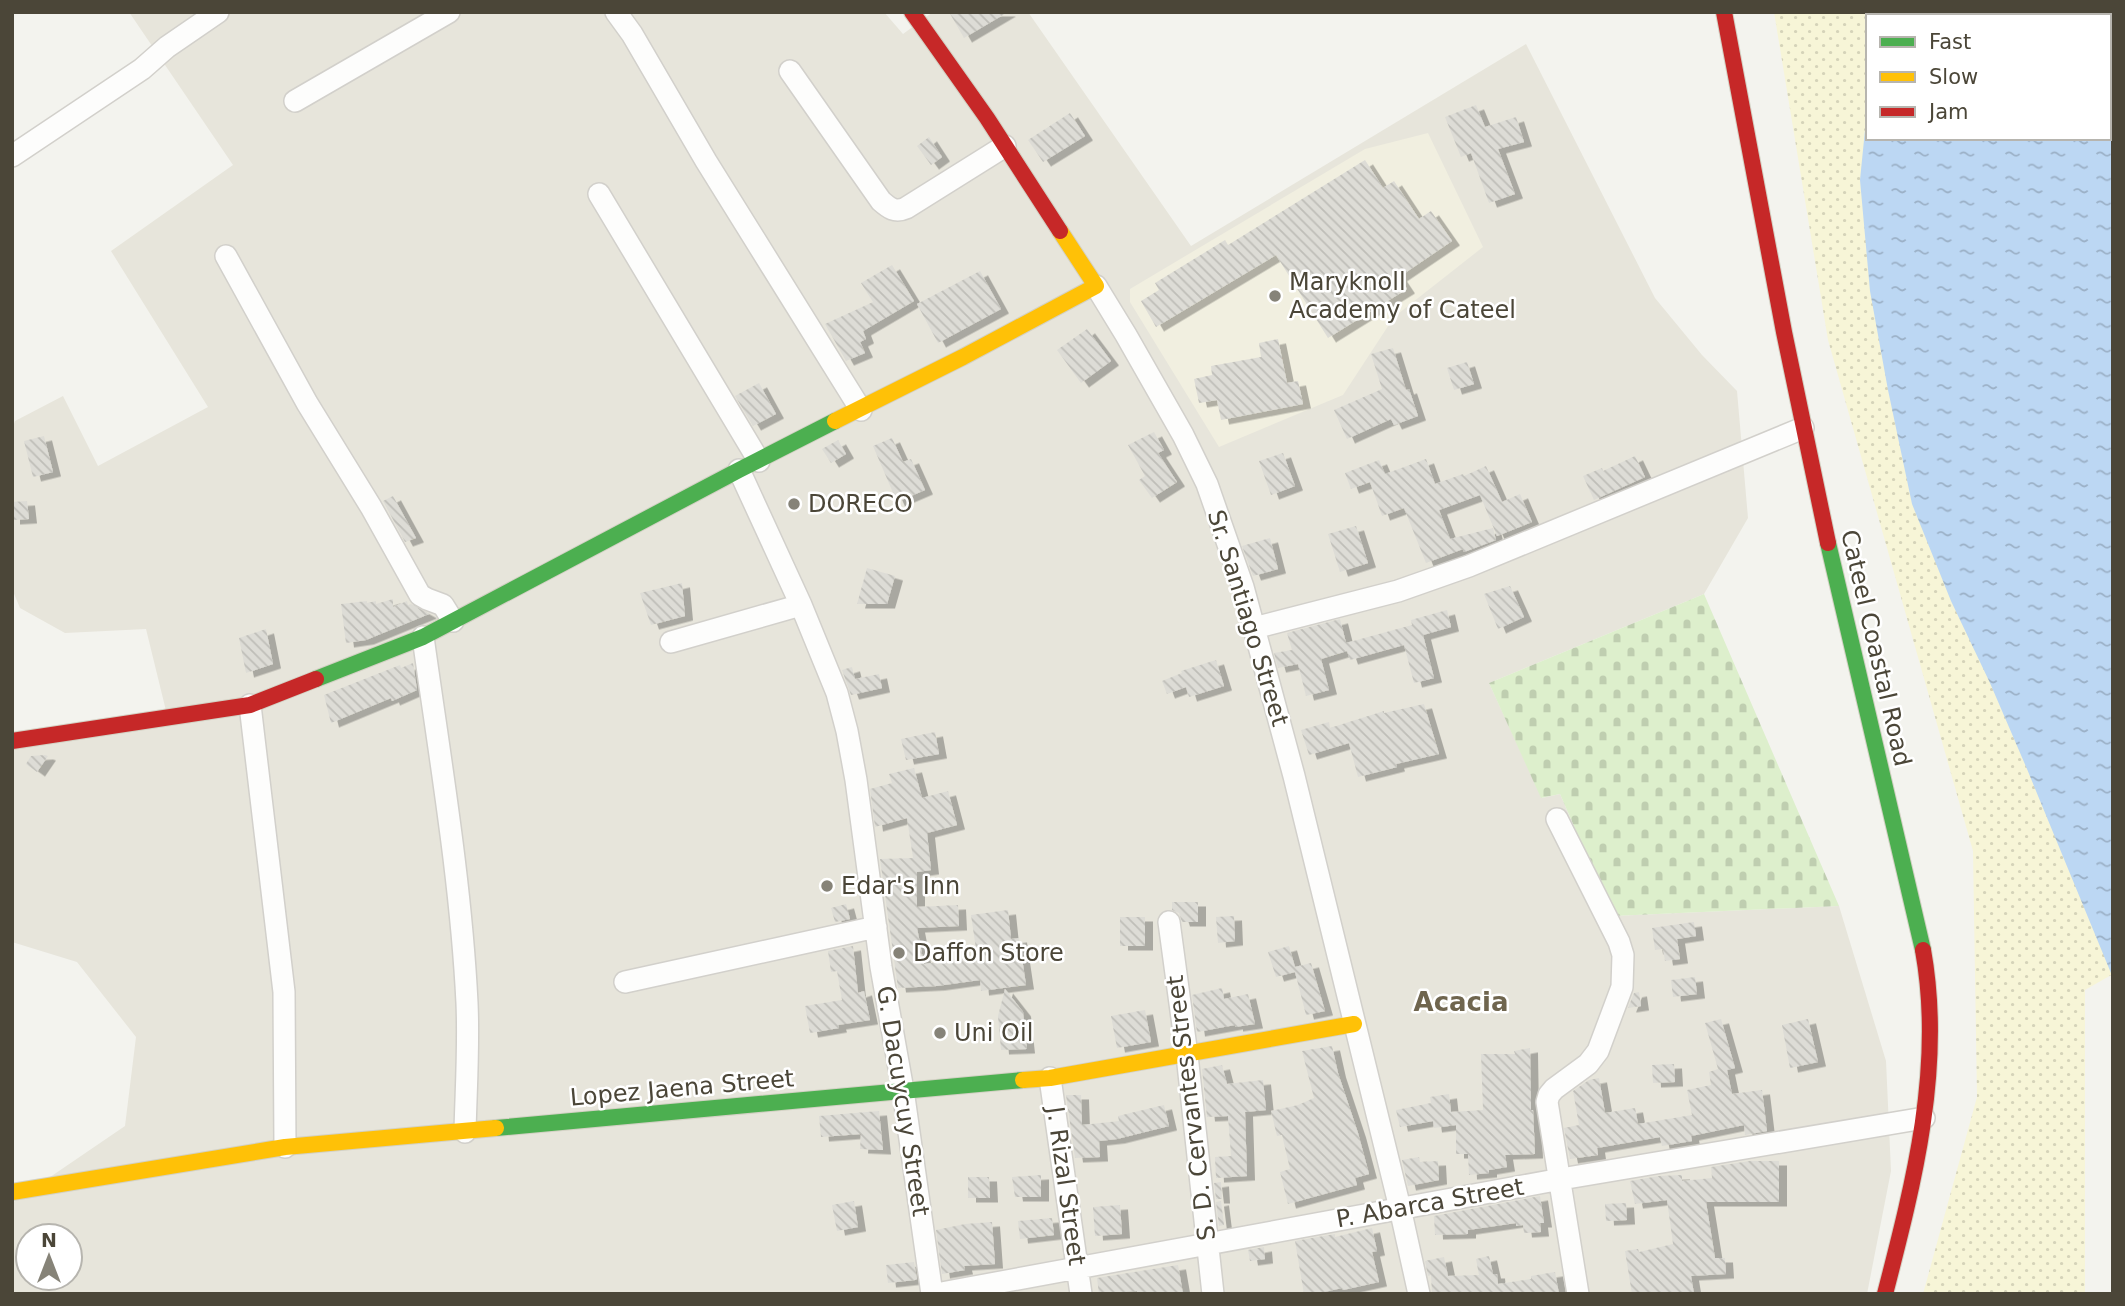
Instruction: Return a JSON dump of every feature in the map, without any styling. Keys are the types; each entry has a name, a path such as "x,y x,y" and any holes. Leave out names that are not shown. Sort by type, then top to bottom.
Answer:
{"street":[{"path":"12,156 142,69 167,47 218,12"},
{"path":"295,101 449,12"},
{"path":"616,12 861,410"},
{"name":"Sr. Santiago Street","path":"912,12 1005,146 1096,286 1158,390 1207,484 1240,576 1297,789 1401,1208 1419,1294"},
{"name":"Cateel Coastal Road","path":"1724,12 1803,428 1848,635 1912,897 1926,968 1930,1015 1924,1118 1910,1194 1885,1294"},
{"path":"790,71 881,201 890,209 906,208 1005,146"},
{"path":"599,194 759,461"},
{"path":"226,256 307,403 371,507 420,594 444,606 453,621"},
{"path":"12,741 250,705 423,637 1096,286"},
{"path":"1254,628 1398,591 1469,566 1803,428"},
{"name":"G. Dacuycuy Street","path":"740,470 801,605 836,693 847,731 934,1294"},
{"path":"671,642 801,605"},
{"path":"423,637 454,858 467,1004 465,1132"},
{"path":"250,705 284,992 285,1147"},
{"path":"1557,819 1623,955 1622,987 1598,1051 1588,1064 1561,1083 1549,1095 1547,1102 1578,1294"},
{"name":"S. D. Cervantes Street","path":"1169,922 1187,1055 1213,1294"},
{"path":"625,982 876,927"},
{"name":"Lopez Jaena Street","path":"12,1192 285,1147 1050,1078 1354,1024"},
{"name":"J. Rizal Street","path":"1050,1078 1081,1294"},
{"name":"P. Abarca Street","path":"934,1294 1561,1179 1924,1118"}],"shaded area":[{"path":"129,12 884,12 903,34 933,12 1028,12 1191,246 1526,44 1655,298 1702,355 1737,391 1748,518 1704,594 1489,683 1542,798 1560,794 1613,916 1839,906 1886,1061 1891,1171 1867,1294 12,1294 12,1203 125,1126 136,1037 77,962 12,942 12,738 169,723 146,629 65,633 20,608 12,589 12,430 15,421 63,396 98,466 208,407 111,251 233,165"},
{"name":"Maryknoll Academy of Cateel","path":"1428,133 1483,247 1394,317 1343,395 1219,447 1130,302 1130,289 1365,149"}],"sand":[{"path":"1774,12 2111,12 2113,974 2085,990 2085,1294 1923,1294 1977,1097 1973,851 1828,340"}],"green space":[{"path":"1704,594 1839,906 1613,916 1560,794 1541,798 1489,683"}],"water":[{"path":"2113,12 2113,978 2027,769 1951,601 1912,504 1870,291 1860,180 1866,120 1866,140 2111,140 2111,14 1882,14"}],"building":[{"path":"949,12 1008,12 964,38"},
{"path":"1476,105 1485,127 1516,117 1524,142 1498,149 1515,194 1489,203 1471,153 1461,157 1445,117"},
{"path":"1070,113 1085,136 1043,162 1028,140"},
{"path":"929,137 942,157 931,165 917,146"},
{"path":"1365,160 1383,188 1394,181 1419,219 1431,211 1452,241 1399,277 1407,289 1328,338 1276,255 1156,327 1141,301 1159,290 1155,283 1225,240 1228,245"},
{"path":"892,265 914,301 863,331 866,339 860,342 865,353 846,361 825,324 873,302 861,283"},
{"path":"980,271 1001,309 938,343 917,304"},
{"path":"1087,329 1111,361 1081,383 1057,350"},
{"path":"1278,339 1287,383 1298,381 1303,404 1221,420 1217,400 1199,403 1194,379 1212,375 1211,366 1261,357 1259,343"},
{"path":"1393,348 1406,390 1409,389 1418,416 1394,425 1391,419 1347,439 1334,410 1382,389 1371,354"},
{"path":"1467,362 1474,384 1454,390 1447,368"},
{"path":"759,383 776,414 753,426 735,396"},
{"path":"1154,432 1164,450 1158,453 1177,482 1152,498 1139,480 1145,476 1128,445"},
{"path":"44,436 53,472 33,477 24,441"},
{"path":"892,438 903,462 911,459 925,490 897,502 873,446"},
{"path":"838,440 846,454 831,463 822,449"},
{"path":"1283,453 1295,486 1271,495 1259,461"},
{"path":"1635,456 1645,477 1594,500 1583,476 1602,468 1603,471"},
{"path":"1426,459 1435,484 1463,474 1464,476 1486,466 1502,502 1520,494 1532,522 1497,536 1480,495 1439,510 1450,539 1493,528 1496,540 1426,563 1404,508 1382,516 1370,482 1351,489 1345,473 1379,460 1385,474"},
{"path":"393,496 416,538 405,542 383,501"},
{"path":"27,501 29,519 12,520 12,502"},
{"path":"1356,526 1368,563 1340,572 1328,534"},
{"path":"1270,538 1278,569 1253,576 1242,546"},
{"path":"867,568 895,576 887,604 857,604"},
{"path":"682,583 685,616 651,625 640,593"},
{"path":"1510,586 1524,617 1498,629 1484,594"},
{"path":"393,599 393,607 407,601 408,605 411,604 429,614 366,640 346,643 341,604 376,601 376,604"},
{"path":"1447,610 1451,627 1423,635 1434,678 1414,683 1404,645 1350,660 1347,651 1321,659 1329,690 1306,696 1298,664 1278,668 1274,653 1292,650 1287,633 1340,619 1346,643 1412,625 1411,620"},
{"path":"266,629 273,664 246,673 239,638"},
{"path":"1216,660 1224,686 1189,697 1186,687 1167,694 1162,681 1182,673 1181,671"},
{"path":"413,663 417,690 331,723 324,695 400,665 401,668"},
{"path":"852,667 855,679 879,674 882,688 851,695 842,670"},
{"path":"1424,704 1439,754 1396,764 1397,767 1358,777 1349,743 1309,755 1301,730 1329,722 1330,728 1384,711"},
{"path":"935,732 939,754 906,760 901,739"},
{"path":"31,756 48,756 37,772 26,764"},
{"path":"914,768 922,798 948,791 957,825 927,833 931,870 917,872 917,907 958,905 959,926 917,928 924,964 977,956 971,915 1008,910 1011,939 1019,938 1026,985 981,991 980,980 898,988 880,859 913,858 907,818 875,827 870,789 892,783 889,774"},
{"path":"1172,902 1198,902 1198,922 1182,922 1179,913 1172,910"},
{"path":"846,904 850,919 835,922 831,908"},
{"path":"1234,916 1235,941 1218,943 1216,917"},
{"path":"1120,917 1145,917 1145,946 1120,946"},
{"path":"1694,922 1696,936 1677,939 1680,959 1665,961 1663,949 1655,950 1652,928"},
{"path":"853,946 858,993 864,991 870,1020 810,1033 805,1006 842,1000 837,971 831,972 828,951"},
{"path":"1289,946 1295,967 1311,963 1325,1011 1306,1015 1295,972 1276,977 1268,952"},
{"path":"1695,977 1697,994 1673,997 1671,980"},
{"path":"1222,988 1224,999 1248,994 1255,1024 1197,1032 1192,995"},
{"path":"1005,989 1023,1012 1027,1049 1001,1050 998,1016"},
{"path":"1639,992 1641,1006 1628,1008 1634,993"},
{"path":"1145,1010 1151,1042 1117,1048 1111,1016"},
{"path":"1721,1019 1735,1068 1727,1070 1732,1094 1762,1090 1767,1131 1745,1135 1744,1125 1691,1136 1692,1141 1662,1146 1660,1137 1597,1148 1598,1155 1570,1159 1564,1128 1579,1125 1573,1091 1589,1080 1599,1078 1605,1113 1635,1108 1638,1124 1692,1115 1687,1090 1711,1085 1709,1072 1718,1069 1705,1023"},
{"path":"1808,1019 1818,1062 1790,1068 1782,1025"},
{"path":"1332,1046 1369,1174 1355,1178 1357,1185 1288,1204 1280,1172 1290,1169 1282,1135 1277,1136 1271,1111 1314,1098 1302,1051"},
{"path":"1530,1048 1535,1154 1505,1155 1507,1167 1489,1170 1489,1173 1469,1175 1468,1154 1456,1154 1456,1125 1434,1128 1433,1121 1400,1127 1396,1110 1431,1103 1430,1097 1449,1094 1451,1112 1483,1110 1481,1054 1515,1054 1514,1051"},
{"path":"1674,1064 1675,1082 1653,1083 1652,1065"},
{"path":"1222,1065 1227,1084 1263,1080 1266,1110 1245,1112 1247,1176 1216,1178 1215,1157 1231,1156 1228,1116 1207,1117 1202,1069"},
{"path":"1066,1095 1081,1095 1082,1125 1119,1121 1118,1116 1164,1105 1169,1126 1099,1141 1100,1157 1075,1158"},
{"path":"879,1111 883,1150 860,1149 861,1134 821,1137 819,1116"},
{"path":"1419,1157 1420,1162 1438,1161 1439,1180 1408,1186 1402,1160"},
{"path":"1750,1161 1779,1161 1779,1202 1706,1202 1715,1258 1725,1258 1726,1274 1691,1276 1694,1294 1632,1294 1625,1251 1638,1249 1639,1252 1673,1244 1667,1200 1635,1204 1630,1181 1682,1175 1682,1181 1712,1178 1711,1167"},
{"path":"1041,1175 1041,1197 1015,1197 1012,1177"},
{"path":"968,1177 989,1177 990,1198 968,1198"},
{"path":"1221,1182 1222,1199 1216,1199 1214,1183"},
{"path":"1540,1196 1544,1223 1540,1223 1541,1232 1524,1233 1523,1225 1516,1226 1516,1223 1468,1230 1468,1234 1435,1235 1434,1216"},
{"path":"854,1201 858,1227 837,1231 832,1205"},
{"path":"1221,1201 1224,1225 1219,1226 1216,1202"},
{"path":"1626,1203 1627,1220 1606,1221 1605,1204"},
{"path":"1120,1205 1122,1234 1095,1236 1093,1207"},
{"path":"1052,1218 1054,1235 1020,1239 1018,1221"},
{"path":"992,1222 995,1264 964,1266 965,1270 942,1274 936,1230"},
{"path":"1372,1228 1377,1251 1372,1252 1379,1282 1343,1290 1304,1294 1295,1241 1335,1234 1335,1237"},
{"path":"1264,1247 1265,1259 1250,1261 1248,1250"},
{"path":"1489,1256 1493,1274 1497,1274 1498,1284 1555,1272 1559,1294 1432,1294 1431,1275 1428,1276 1425,1261 1444,1257 1448,1276 1479,1275 1476,1259"},
{"path":"914,1262 917,1279 888,1283 886,1265"},
{"path":"1178,1265 1183,1294 1137,1294 1137,1291 1099,1294 1097,1278"}],"traffic: fast":[{"path":"316,679 423,637 835,421"},
{"path":"1828,543 1923,950"},
{"path":"496,1128 1023,1080"}],"traffic: slow":[{"path":"835,421 1096,286 1060,231"},
{"path":"1023,1080 1050,1078 1354,1024"},
{"path":"12,1192 285,1147 496,1128"}],"traffic: jam":[{"path":"912,12 987,118 1060,231"},
{"path":"1724,12 1784,332 1828,543"},
{"path":"12,741 250,705 316,679"},
{"path":"1885,1294 1915,1167 1928,1080 1929,993 1923,950"}],"place":[{"name":"Maryknoll Academy of Cateel","path":"1275,296"},
{"name":"DORECO","path":"794,504"},
{"name":"Edar's Inn","path":"827,886"},
{"name":"Daffon Store","path":"899,953"},
{"name":"Uni Oil","path":"940,1033"}],"district":[{"name":"Acacia","path":"1461,1002"}]}
